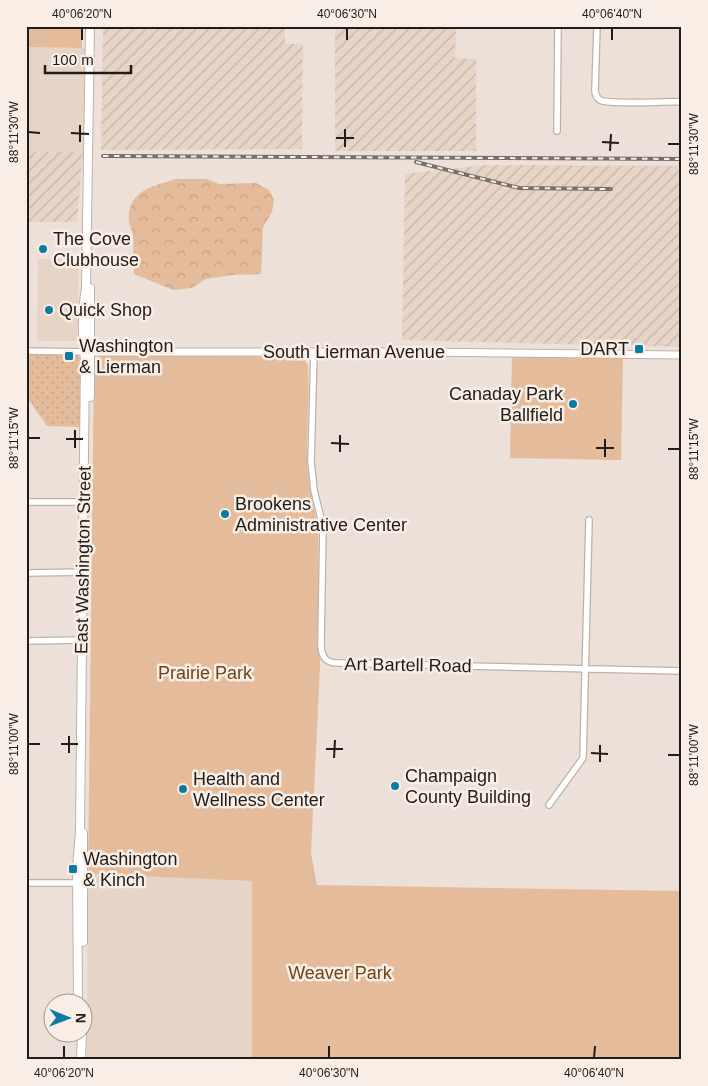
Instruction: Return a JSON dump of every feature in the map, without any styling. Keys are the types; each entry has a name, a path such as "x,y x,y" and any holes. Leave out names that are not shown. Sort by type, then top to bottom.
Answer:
{"main road":[{"name":"East Washington Street","path":"78,994 86,502 90,26"},
{"name":"East Washington Street","path":"87,352 94,26"},
{"name":"East Washington Street","path":"81,883 82,994"},
{"path":"80,1044 80,1060"}],"street":[{"path":"557,131 558,26"},
{"path":"597,26 595,94 602,101 682,102"},
{"name":"South Lierman Avenue","path":"26,351 682,355"},
{"name":"Art Bartell Road","path":"314,352 311,462 314,490 323,527 321,643 323,656 334,663 682,670"},
{"path":"26,502 86,502"},
{"path":"549,805 583,758 589,520"},
{"path":"26,573 85,572"},
{"path":"26,641 84,640"},
{"path":"26,883 81,883"}],"shaded area":[{"path":"103,26 285,26 285,44 303,44 302,149 101,150"},
{"path":"335,26 456,26 455,58 476,59 476,151 335,151"},
{"path":"26,47 85,48 83,152 26,152 28,93 26,92"},
{"path":"26,152 83,152 77,222 26,222"},
{"path":"484,165 682,166 682,347 402,340 405,174"},
{"path":"38,259 79,260 77,341 37,341"},
{"path":"88,874 252,881 252,1060 87,1060 87,1044 92,1044 92,994 87,994"}],"green space":[{"path":"26,26 82,26 82,48 26,47"},
{"path":"176,179 207,179 219,184 256,183 269,190 274,200 272,212 263,227 261,274 232,275 206,279 192,288 173,290 134,274 133,234 129,222 129,212 132,203 136,197 150,188"},
{"path":"26,355 77,355 81,359 81,427 47,426 26,396"},
{"name":"Prairie Park","path":"101,355 299,357 304,359 308,366 308,474 318,531 320,666 311,854 317,885 682,891 682,1060 252,1060 252,881 88,874 94,364"},
{"path":"512,356 623,357 621,460 510,458"}],"railway":[{"path":"103,156 682,159"},
{"path":"416,162 519,188 611,189"}],"place":[{"name":"The Cove Clubhouse","path":"43,249"},
{"name":"Quick Shop","path":"49,310"},
{"name":"DART","path":"639,349"},
{"name":"Washington & Lierman","path":"69,356"},
{"name":"Canaday Park Ballfield","path":"573,404"},
{"name":"Brookens Administrative Center","path":"225,514"},
{"name":"Champaign County Building","path":"395,786"},
{"name":"Health and Wellness Center","path":"183,789"},
{"name":"Washington & Kinch","path":"73,869"}],"park label":[{"name":"Weaver Park","path":"340,973"}]}
